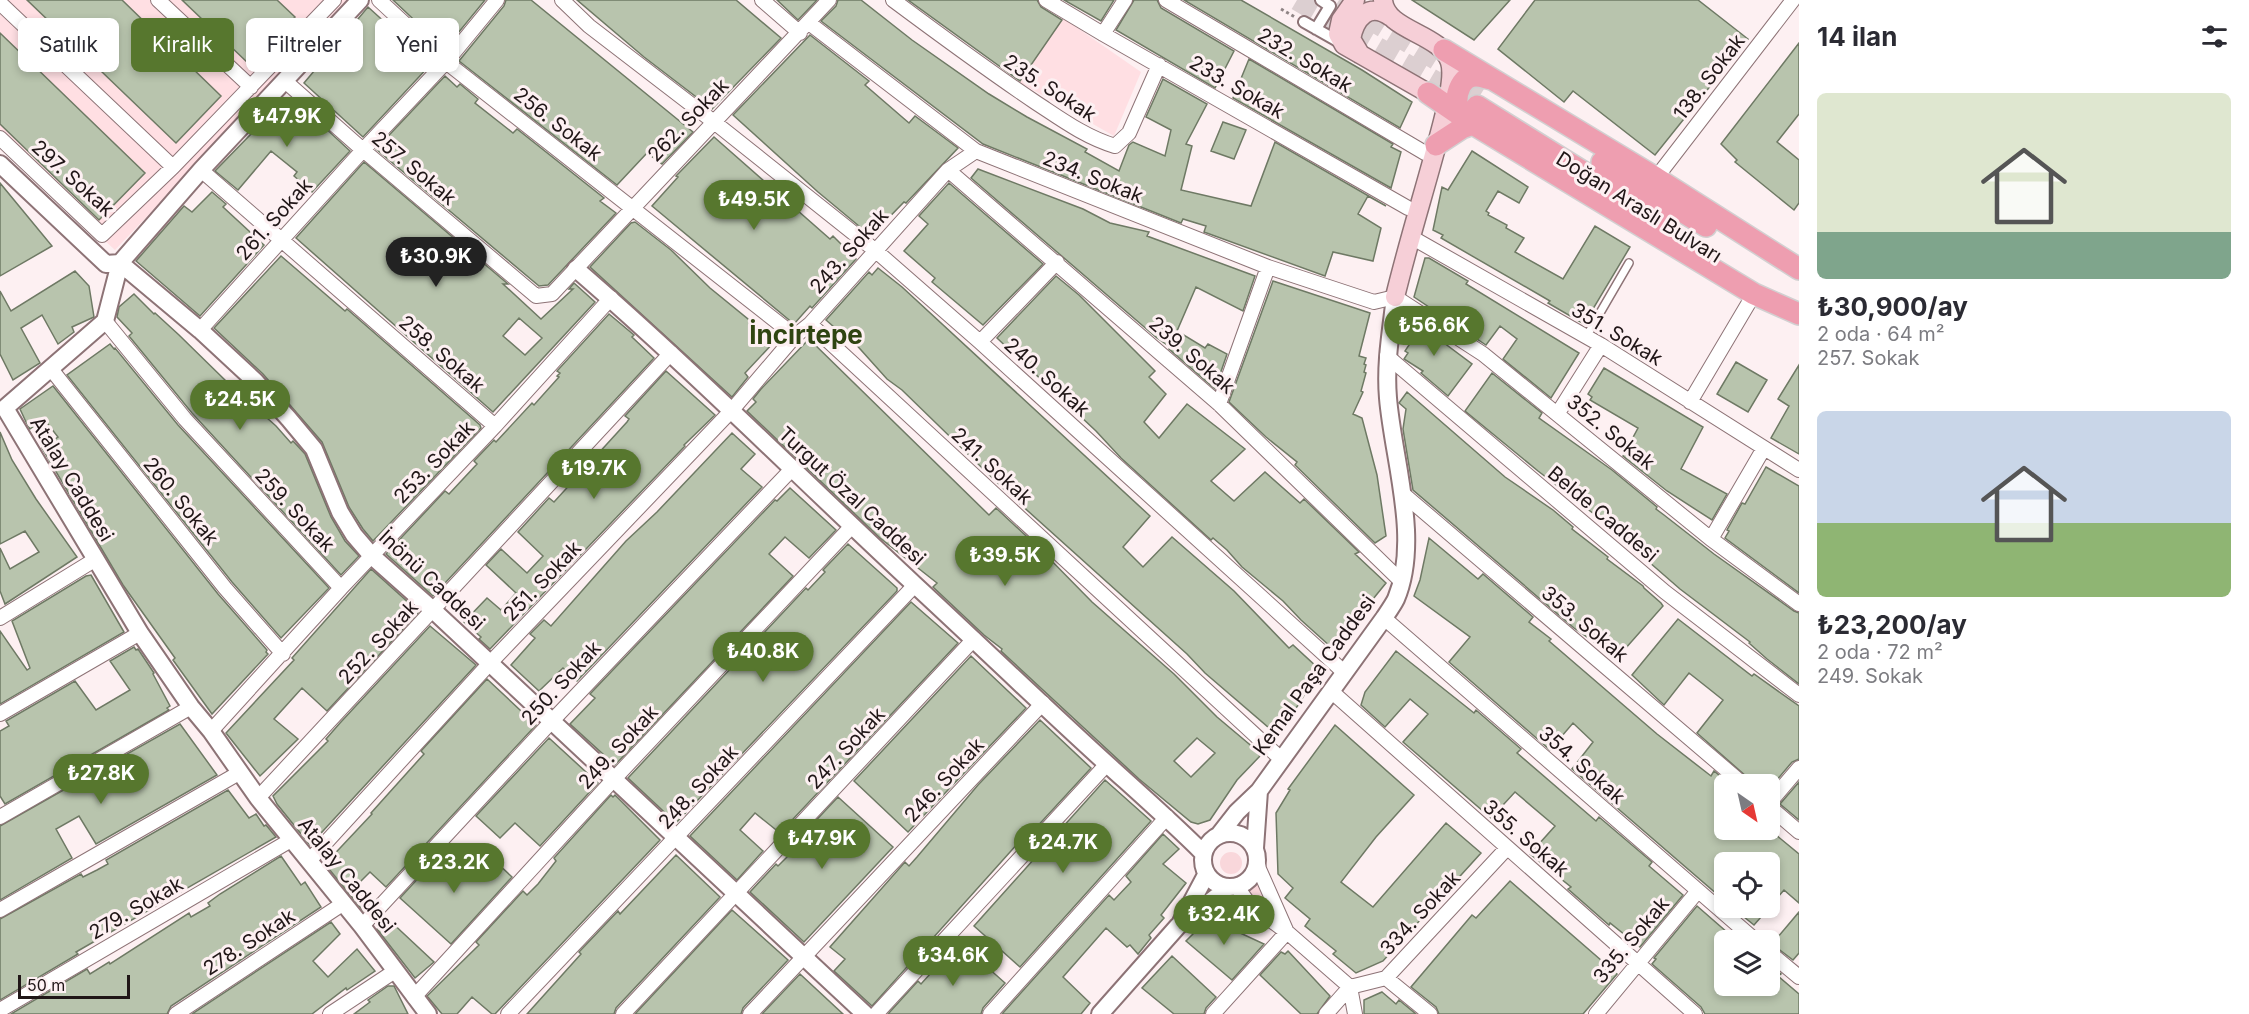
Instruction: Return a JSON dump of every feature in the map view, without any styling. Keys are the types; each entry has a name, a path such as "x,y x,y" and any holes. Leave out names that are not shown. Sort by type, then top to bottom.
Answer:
{"main road":[{"path":"1355,0 1341,20 1338,33 1344,45 1428,93 1446,106 1482,99 1656,178 1799,269"},
{"path":"1383,0 1383,8 1390,17"},
{"path":"1360,54 1351,39 1354,26 1365,13 1373,9 1382,11 1444,50 1482,99 1754,294 1795,313"},
{"path":"1431,149 1446,106 1451,77 1451,64 1444,50"},
{"path":"1428,93 1438,91 1451,77"},
{"name":"Kemal Paşa Caddesi","path":"1395,297 1431,149 1433,109 1428,93"},
{"path":"1431,149 1462,128 1482,99"},
{"name":"Doğan Araslı Bulvarı","path":"1482,99 1799,282"},
{"name":"Doğan Araslı Bulvarı","path":"1482,99 1795,313"},
{"name":"Kemal Paşa Caddesi","path":"1395,297 1389,270 1408,208 1431,149"}],"street":[{"path":"158,0 251,87"},
{"path":"0,3 173,167 329,5 314,0"},
{"path":"105,321 120,263 201,170 360,0"},
{"name":"256. Sokak","path":"379,0 398,18"},
{"name":"261. Sokak","path":"459,46 497,0"},
{"name":"240. Sokak","path":"562,0 589,27 714,122 876,251 980,342 1345,673"},
{"name":"234. Sokak","path":"762,0 976,151 1268,267 1374,302 1395,297"},
{"name":"262. Sokak","path":"576,269 829,0"},
{"name":"235. Sokak","path":"892,0 993,74 1061,119 1095,140 1115,146 1129,133 1159,65"},
{"name":"233. Sokak","path":"1046,0 1408,208"},
{"path":"1103,34 1125,0"},
{"name":"232. Sokak","path":"1166,0 1431,149"},
{"path":"1316,29 1330,6 1321,0"},
{"name":"138. Sokak","path":"1656,178 1793,0"},
{"path":"1304,22 1344,45"},
{"name":"261. Sokak","path":"200,330 437,72"},
{"name":"256. Sokak","path":"459,72 632,207"},
{"name":"257. Sokak","path":"285,81 536,296 552,294 576,269"},
{"name":"297. Sokak","path":"0,138 102,235 173,167"},
{"name":"243. Sokak","path":"732,410 795,336 810,324 948,170 976,151"},
{"name":"İnönü Caddesi","path":"0,164 106,264 120,263 200,330 255,381 314,448 340,512 354,535 372,556 490,663 865,1014"},
{"name":"258. Sokak","path":"201,170 495,426"},
{"name":"239. Sokak","path":"948,170 1219,404 1401,581"},
{"path":"632,207 795,336"},
{"name":"351. Sokak","path":"1411,237 1601,345 1799,470"},
{"path":"980,342 1057,262"},
{"path":"1219,404 1268,267"},
{"name":"Turgut Özal Caddesi","path":"576,269 671,353 791,470 1167,817 1203,853"},
{"path":"1690,402 1754,294"},
{"name":"Kemal Paşa Caddesi","path":"1219,835 1259,791 1345,673 1396,598 1406,555 1402,493 1388,398 1387,356 1395,297"},
{"name":"352. Sokak","path":"1395,297 1483,354 1710,539 1799,604"},
{"name":"253. Sokak","path":"211,731 611,298"},
{"name":"Atalay Caddesi","path":"105,321 51,369 2,401 140,633 239,773 344,903 428,1014"},
{"name":"259. Sokak","path":"105,321 185,420 341,588"},
{"name":"241. Sokak","path":"810,324 1281,759"},
{"path":"1558,413 1601,345"},
{"name":"252. Sokak","path":"258,798 671,353"},
{"name":"Belde Caddesi","path":"1387,356 1665,592 1799,695"},
{"name":"260. Sokak","path":"51,369 225,588 283,654"},
{"name":"251. Sokak","path":"309,861 490,663 732,410"},
{"path":"1710,539 1764,448"},
{"name":"250. Sokak","path":"362,926 551,722 791,470"},
{"name":"353. Sokak","path":"1402,493 1731,774"},
{"name":"249. Sokak","path":"414,997 614,779 852,526"},
{"path":"0,617 96,560"},
{"name":"248. Sokak","path":"508,1014 915,585"},
{"name":"354. Sokak","path":"1384,618 1743,930"},
{"path":"0,714 140,633"},
{"name":"247. Sokak","path":"623,1014 974,639"},
{"name":"355. Sokak","path":"1331,691 1695,1014"},
{"name":"246. Sokak","path":"750,1014 1043,704"},
{"path":"0,817 191,706"},
{"path":"876,1014 1107,764"},
{"path":"1780,790 1799,768"},
{"path":"0,910 239,773"},
{"path":"1178,926 1232,888 1245,884 1252,877 1256,868 1259,791"},
{"path":"1780,816 1799,832"},
{"path":"990,1014 1167,817"},
{"path":"1287,932 1258,869 1256,853 1243,836 1235,833 1219,835 1212,839 1203,853 1202,860 1206,875 1219,886 1232,888 1350,987 1355,1014"},
{"name":"279. Sokak","path":"0,1010 291,840"},
{"name":"334. Sokak","path":"1350,987 1386,978 1507,848"},
{"path":"1100,1014 1178,926 1206,875"},
{"name":"335. Sokak","path":"1596,1014 1697,892"},
{"name":"278. Sokak","path":"176,1014 344,903"},
{"path":"1213,1014 1287,932"},
{"path":"1780,960 1797,971"},
{"path":"330,1014 395,971"},
{"path":"1386,978 1430,1014"},
{"path":"1326,1014 1350,987"}],"lane":[{"path":"1586,337 1629,264"}],"shaded area":[{"path":"0,0 353,0 336,18 246,18 246,72 284,72 115,250 0,145"},
{"path":"1063,18 1141,72 1114,136 1019,82"},
{"path":"1227,852 1235,852 1242,859 1242,867 1235,874 1227,874 1220,867 1220,859"},
{"path":"1256,876 1260,878 1268,912 1240,892"}],"building":[{"path":"27,0 122,0 141,18 131,18 131,72 196,72 221,96 176,143 102,72 119,72 119,18 46,18"},
{"path":"182,0 277,0 295,17 246,18 246,61 234,50 234,18 201,18"},
{"path":"393,0 485,0 459,32 459,18 412,18"},
{"path":"506,0 531,0 693,132 662,164 647,153 617,185 459,61 504,6"},
{"path":"577,0 736,0 781,38 712,109 644,57"},
{"path":"777,0 817,0 798,20"},
{"path":"838,0 861,0 912,40 989,94 1087,149 1085,152 1119,171 1129,145 1133,142 1165,156 1171,130 1146,117 1163,79 1207,104 1186,144 1192,146 1181,190 1251,206 1275,142 1386,206 1368,196 1358,214 1381,228 1373,261 1333,252 1325,276 1204,232 1206,226 1183,219 1181,223 983,144 821,21 836,6"},
{"path":"908,0 1037,0 1041,7 1062,20 1020,81"},
{"path":"1064,0 1114,0 1101,21"},
{"path":"1134,0 1157,0 1161,8 1234,51 1215,88 1116,30"},
{"path":"1184,0 1241,0 1362,70 1412,102 1400,128"},
{"path":"1412,0 1510,0 1474,40"},
{"path":"1535,0 1698,0 1748,39 1655,155 1573,91 1564,102 1498,49"},
{"path":"368,7 380,18 375,18 375,72 424,72 363,137 304,83 313,72 363,72 363,18 359,18"},
{"path":"0,33 18,50 18,72 40,72 145,173 99,220 0,124"},
{"path":"810,35 869,81 865,85 909,123 915,116 958,148 871,236 818,192 733,115"},
{"path":"1799,43 1799,114 1777,142 1799,160 1799,203 1794,210 1735,162 1737,160 1721,144"},
{"path":"1249,59 1393,144 1391,147 1401,152 1391,188 1233,98"},
{"path":"445,76 457,87 460,84 478,99 475,103 513,133 517,129 604,198 600,201 616,213 548,285 539,286 376,149"},
{"path":"285,99 322,125 350,151 312,192 294,176 297,172 271,151 238,190 215,171"},
{"path":"1223,122 1246,130 1234,159 1211,151"},
{"path":"714,137 830,239 833,236 856,259 812,308 810,306 794,324 652,206 678,177 676,176"},
{"path":"1472,151 1528,187 1519,203 1498,191 1486,211 1488,215 1507,225 1506,228 1524,238 1515,252 1563,279 1595,226 1630,247 1584,324 1548,303 1550,301 1441,238 1443,235 1433,230 1442,187 1448,190"},
{"path":"364,162 508,284 503,284 541,319 573,289 569,289 574,283 595,302 493,412 296,238","holes":["519,318 542,338 525,355 503,336"]},
{"path":"978,169 1083,209 1110,223 1149,232 1147,236 1255,276 1243,311 1196,287 1177,331 1205,348 1208,344 1227,354 1215,389 1169,349 1170,347 971,178"},
{"path":"0,183 52,246 0,276"},
{"path":"949,183 1043,264 983,325 932,282 935,278 904,251 928,224 919,216"},
{"path":"212,192 226,204 223,207 264,245 200,316 136,261 184,206 192,212"},
{"path":"635,222 671,250 710,288 775,341 745,373 748,377 732,397 590,267 631,223"},
{"path":"281,256 345,311 347,309 481,428 373,541 349,507 322,442 263,374 214,328"},
{"path":"1425,258 1429,258 1468,281 1466,284 1579,353 1551,398 1503,359 1517,339 1500,326 1486,345 1414,297"},
{"path":"878,268 902,287 1150,516 1123,547 1143,567 1172,537 1234,591 1289,648 1293,645 1319,669 1299,704 1276,734 1205,673 1187,654 1009,494 902,390 887,379 852,340 850,341 826,320 869,272 872,275"},
{"path":"75,271 89,286 94,317 72,327 74,332 58,344 42,315 21,328 40,363 13,380 0,354 0,291 11,311"},
{"path":"1056,276 1079,295 1155,371 1149,377 1166,394 1144,422 1159,438 1187,404 1245,449 1211,481 1234,501 1265,472 1300,503 1304,499 1359,552 1355,554 1386,583 1334,647 1331,647 1283,601 1242,567 1227,550 1213,538 1211,540 1121,458 1096,431 997,338"},
{"path":"1273,281 1370,313 1359,356 1366,358 1364,372 1366,373 1361,391 1363,392 1353,414 1362,418 1377,475 1386,536 1375,543 1295,465 1297,462 1229,402"},
{"path":"134,294 305,454 331,517 345,541 359,556 341,575 192,413 129,336 132,333 117,317 119,307"},
{"path":"1404,313 1472,364 1448,396 1421,373 1423,371 1404,359 1408,353 1405,351 1409,345 1406,343 1410,332 1402,325"},
{"path":"609,314 634,335 632,337 654,358 433,596 386,554 445,491 449,494 477,464 474,461 494,440 496,442 532,403 534,405 559,377 557,376 560,373 557,371"},
{"path":"809,339 989,515 996,508 1092,602 1255,749 1260,756 1237,780 1210,820 1198,824 1191,822 1139,779 933,587 937,583 880,538 747,411 756,402 753,399","holes":["1197,738 1215,753 1191,777 1174,761"]},
{"path":"110,344 178,425 329,588 281,638 232,582 67,375"},
{"path":"1736,362 1767,380 1748,412 1717,394"},
{"path":"1799,365 1799,454 1771,438 1789,406 1778,399"},
{"path":"1604,368 1703,427 1681,469 1727,494 1712,520 1667,491 1623,456 1638,428 1590,400 1592,397 1588,394"},
{"path":"666,371 715,415 490,649 479,639 481,637 464,622 487,598 501,610 516,593 486,565 501,549 527,573 543,556 518,532 549,498 554,502 627,422 629,419 625,416"},
{"path":"1492,373 1542,413 1539,418 1612,470 1657,507 1656,509 1714,554 1799,613 1799,684 1767,659 1750,642 1680,589 1594,514 1465,411"},
{"path":"53,386 218,594 267,650 268,654 212,714 123,585 42,448 58,437 44,419 30,429 26,422 20,409"},
{"path":"1407,392 1505,477 1553,510 1573,527 1572,529 1661,603 1663,606 1617,658 1574,628 1413,490 1403,429 1406,409 1399,403"},
{"path":"0,432 12,460 36,499 77,557 5,604 0,591 0,548 10,569 39,552 25,531 0,544"},
{"path":"732,433 755,454 741,469 762,487 577,681 563,668 539,691 511,665 535,638 530,634 544,620 551,626 626,541 657,512"},
{"path":"1766,467 1799,486 1799,593 1725,538 1742,503 1745,504"},
{"path":"790,488 836,530 809,558 785,537 769,554 793,576 615,765 570,724 595,698 590,694 775,500 777,501"},
{"path":"1429,538 1478,579 1483,574 1533,617 1529,622 1551,639 1549,641 1657,734 1711,776 1714,771 1718,774 1714,774 1714,840 1780,838 1799,854 1799,903 1784,890 1780,895 1780,852 1714,852 1714,892 1572,769 1593,742 1573,723 1550,750 1449,662 1470,637 1414,596 1420,580"},
{"path":"848,544 897,588 897,591 676,823 628,778 806,588 808,590 825,572 823,570"},
{"path":"371,569 419,612 327,711 302,688 274,719 298,739 260,776 226,733 294,660 292,658"},
{"path":"91,575 124,632 0,704 0,631 27,670 30,668 12,621"},
{"path":"911,602 958,643 780,833 755,813 740,830 763,851 737,880 690,836"},
{"path":"1678,619 1752,676 1754,674 1799,706 1799,759 1792,762 1780,776 1780,774 1744,774 1697,733 1723,700 1689,673 1664,705 1632,675"},
{"path":"430,626 476,665 310,845 273,796 328,741 326,739 340,723"},
{"path":"134,647 138,649 154,673 170,706 167,708 169,710 5,804 0,796 0,731 9,726 6,721 75,681 96,710 130,690 110,661"},
{"path":"1396,651 1474,713 1476,710 1521,749 1517,753 1596,821 1599,817 1652,862 1649,866 1683,895 1640,947 1610,923 1609,925 1568,889 1571,887 1530,854 1555,826 1515,792 1491,818 1403,742 1428,714 1410,699 1385,727 1361,705 1365,692"},
{"path":"971,656 1026,708 908,832 854,781"},
{"path":"487,679 536,725 386,887 370,872 358,884 374,900 363,911 325,864 372,814 424,754 421,751"},
{"path":"1040,720 1091,768 1033,831 1028,832 872,1006 834,971 845,959 830,947 905,862 909,866 978,785"},
{"path":"180,724 217,775 96,844 79,816 56,829 72,858 0,900 0,826"},
{"path":"1335,725 1414,795 1376,837 1341,882 1373,907 1446,823 1481,853 1383,961 1356,973 1333,954 1336,951 1305,926 1310,919 1285,898 1293,888 1278,874 1276,813 1290,790 1288,789"},
{"path":"549,738 598,783 540,846 515,823 500,838 476,816"},
{"path":"1105,780 1151,821 1020,967 974,926"},
{"path":"1799,782 1799,820 1780,804"},
{"path":"228,790 249,818 256,814 264,826 266,825 276,837 76,952 78,954 0,1000 0,919 81,874 83,877 108,864 106,860"},
{"path":"611,795 613,797 615,795 660,840 495,1014 472,997 457,1014 442,1014 427,996 479,945 476,942 523,891 527,895 538,884 556,861 554,858"},
{"path":"838,797 893,847 804,942 750,892 776,864 778,866 796,848 793,845"},
{"path":"1163,834 1179,849 1163,864 1186,883 1161,915 1164,918 1149,935 1151,938 1138,954 1130,945 1127,947 1106,928 1063,977 1090,1003 1081,1014 1002,1014 1109,895 1114,900 1131,882 1126,876"},
{"path":"446,848 476,876 494,860 512,877 451,944 400,898"},
{"path":"676,855 720,897 616,1008 614,1014 527,1014 581,954 579,952 618,911 620,914"},
{"path":"281,856 301,885 305,882 321,907 171,1006 167,1014 11,1014 87,969 90,974 109,962 110,964 189,913 191,917 210,906 208,903 220,894"},
{"path":"1510,881 1617,974 1583,1014 1439,1014 1436,1007 1411,987 1472,915 1476,918"},
{"path":"1697,906 1725,930 1714,930 1714,996 1780,996 1780,978 1799,994 1799,1014 1705,1014 1701,1007 1652,964 1656,959 1654,958"},
{"path":"732,910 788,960 743,1008 741,1014 635,1014"},
{"path":"1799,912 1799,953 1793,960 1780,950 1780,935"},
{"path":"1212,915 1236,931 1264,944 1232,980 1186,941"},
{"path":"1745,918 1760,918 1754,925"},
{"path":"388,919 434,962 415,978 377,929"},
{"path":"331,922 340,934 313,961 328,977 357,949 375,971 347,990 346,988 312,1014 192,1014"},
{"path":"959,942 1005,983 983,1008 981,1014 888,1014 918,981 921,984"},
{"path":"1288,951 1330,996 1317,1014 1301,1014 1260,975 1281,952 1285,954"},
{"path":"1172,956 1216,997 1206,1008 1204,1014 1174,1014 1142,988"},
{"path":"800,974 843,1014 762,1014"},
{"path":"388,986 394,986 408,1014 354,1014 370,1002 368,1000"},
{"path":"1382,992 1396,1004 1399,1000 1416,1014 1364,1014 1364,1000"}],"tunnel":[{"path":"1297,0 1477,106"},
{"path":"1339,0 1484,89"}],"district":[{"name":"İncirtepe","path":"806,334"}]}
